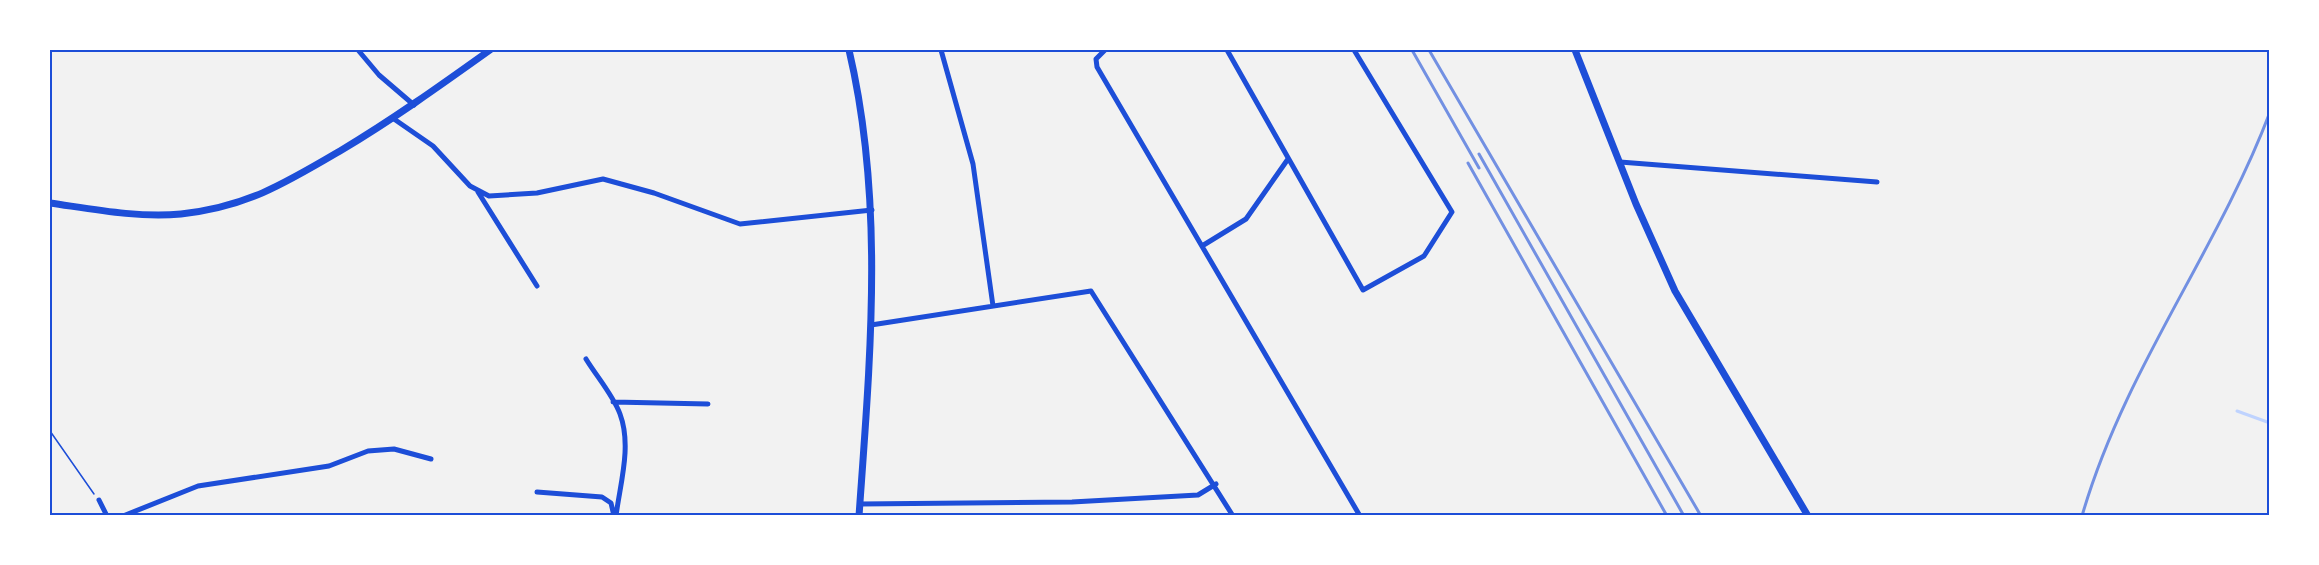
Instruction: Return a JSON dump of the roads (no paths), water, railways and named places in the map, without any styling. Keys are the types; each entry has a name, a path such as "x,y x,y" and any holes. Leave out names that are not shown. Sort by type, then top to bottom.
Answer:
{"street":[{"path":"358,50 379,75 414,105"},
{"path":"50,203 106,211 178,214 234,204 276,190 394,119 490,50"},
{"path":"849,50 859,105 872,210 871,325 859,516"},
{"path":"941,50 973,164 993,306"},
{"path":"1106,50 1096,59 1097,67 1360,516"},
{"path":"1227,50 1363,290 1424,256 1452,212 1354,50"},
{"path":"1575,50 1675,291 1808,516"},
{"path":"394,119 433,146 466,183 489,196 508,196 603,179 654,193 729,222 750,225 872,210"},
{"path":"1202,246 1246,219 1288,159"},
{"path":"1620,162 1876,182"},
{"path":"477,191 537,286"},
{"path":"871,325 1084,291 1094,294 1216,484 1233,516"},
{"path":"586,359 621,418 625,443 615,516"},
{"path":"613,402 708,404"},
{"path":"123,516 198,486 330,466 368,451 394,450 431,459"},
{"path":"860,504 1072,502 1198,495 1216,484"},
{"path":"537,492 602,497 611,503 615,516"},
{"path":"99,500 106,516"}],"waterway":[{"path":"2237,411 2270,423"}],"railway":[{"path":"1412,50 1479,168"},
{"path":"1429,50 1701,516"},
{"path":"2082,516 2100,462 2122,411 2224,214 2270,112"},
{"path":"1479,154 1684,516"},
{"path":"1468,163 1667,516"}]}
